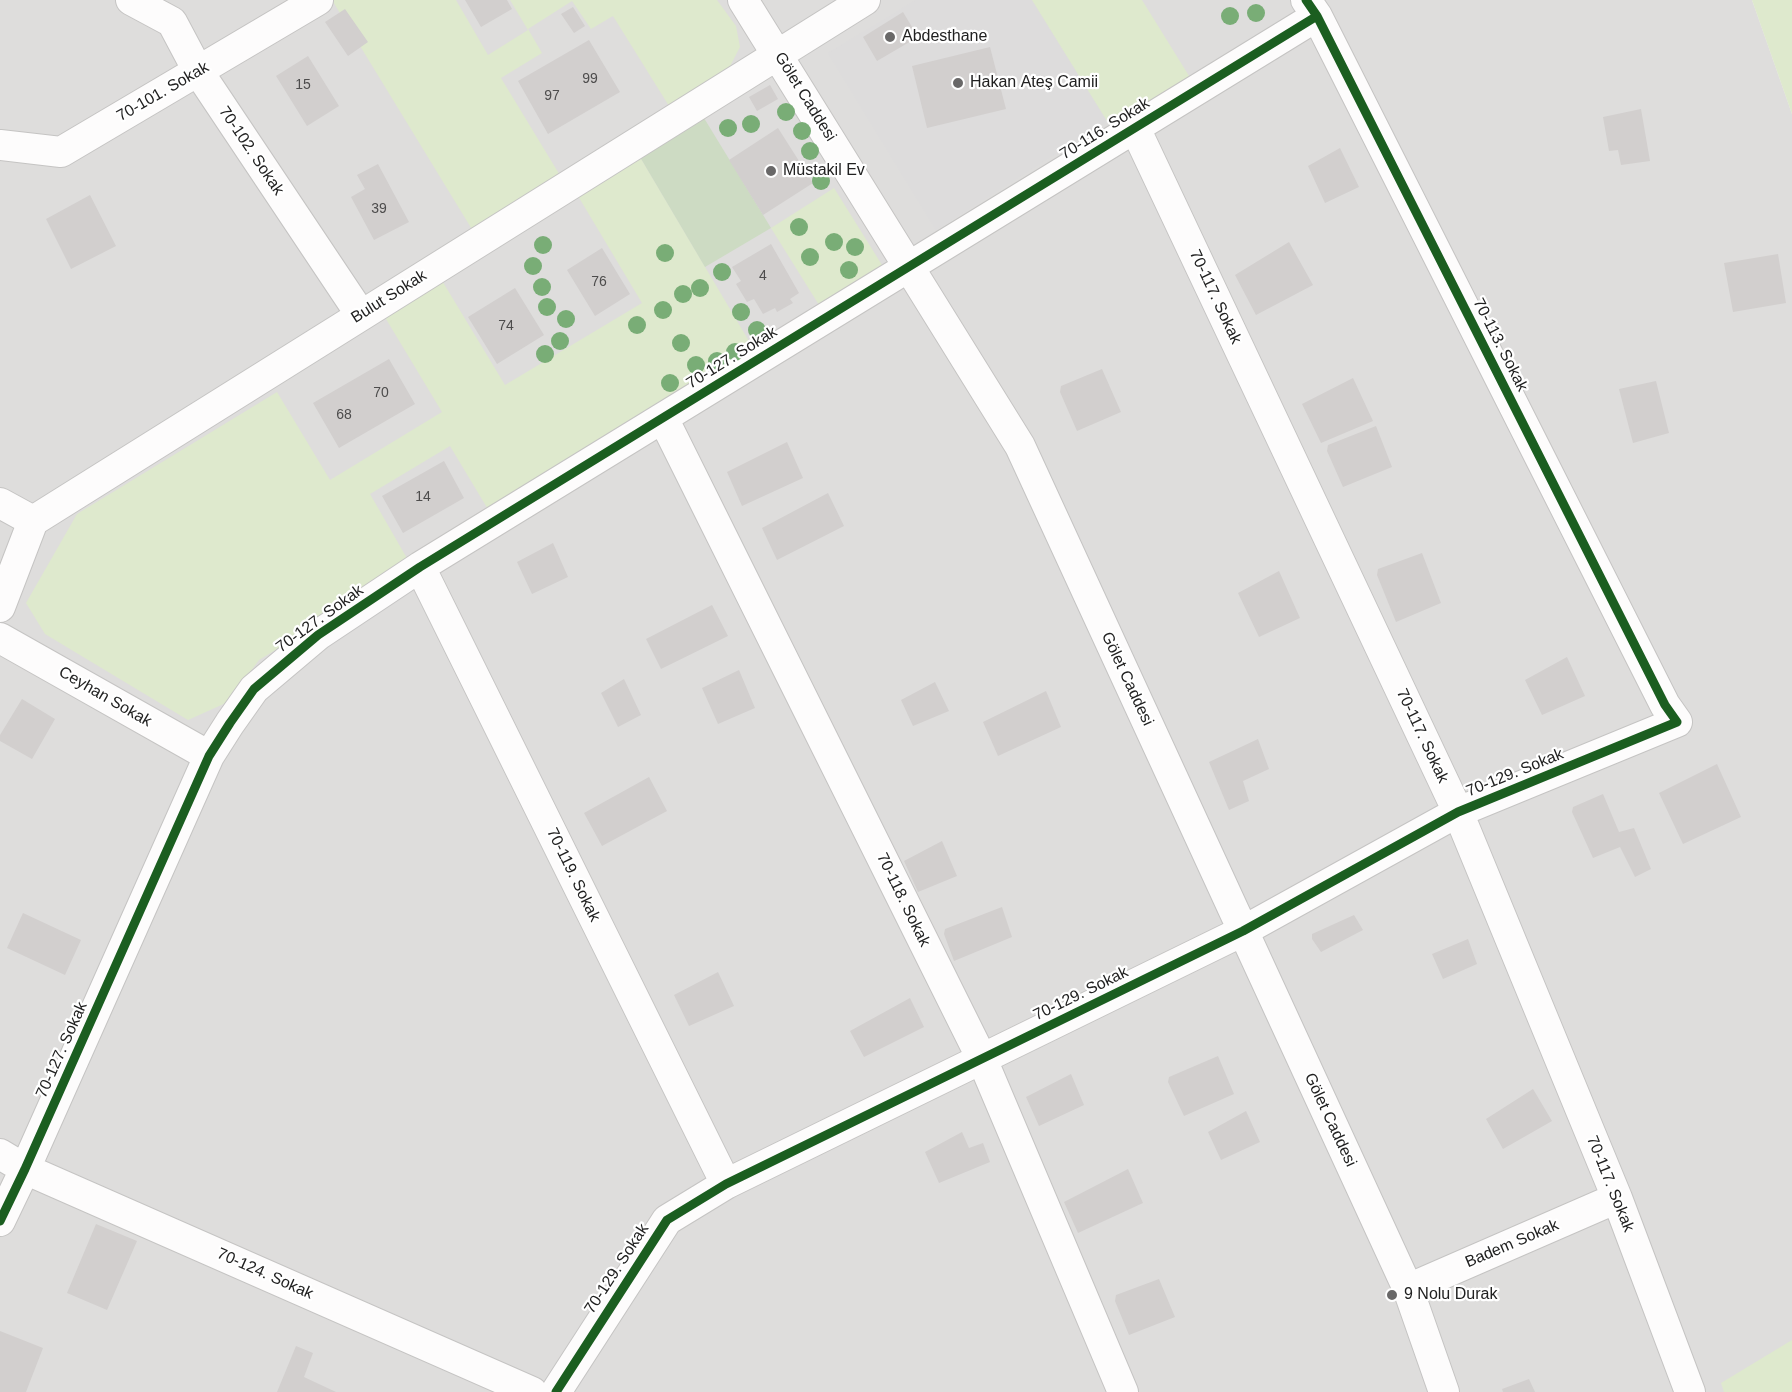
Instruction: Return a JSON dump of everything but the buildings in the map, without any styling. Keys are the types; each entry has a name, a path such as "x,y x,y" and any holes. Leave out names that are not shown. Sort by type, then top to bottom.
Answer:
{"street":[{"name":"70-102. Sokak","path":"131,0 172,22 198,71 361,315"},
{"name":"70-101. Sokak","path":"0,145 61,152 318,0"},
{"name":"Gölet Caddesi","path":"743,0 1020,446 1408,1289 1444,1392"},
{"name":"Bulut Sokak","path":"33,521 779,56 865,0"},
{"name":"70-116. Sokak","path":"909,267 1135,128 1312,8"},
{"name":"70-113. Sokak","path":"1312,8 1665,705"},
{"name":"70-117. Sokak","path":"1135,128 1458,812 1617,1198 1690,1392"},
{"name":"70-127. Sokak","path":"0,1221 13,1161 209,756 254,689 318,635 420,567 909,267"},
{"name":"70-118. Sokak","path":"663,418 982,1059 1123,1392"},
{"path":"0,503 33,521 0,607"},
{"name":"70-119. Sokak","path":"420,567 726,1184"},
{"name":"Ceyhan Sokak","path":"0,638 209,756"},
{"name":"70-129. Sokak","path":"556,1392 667,1220 726,1184 1243,931 1458,812 1677,722 1665,705"},
{"name":"70-124. Sokak","path":"13,1161 532,1392"},
{"name":"Badem Sokak","path":"1408,1289 1617,1198"}],"shaded area":[{"path":"0,0 1752,0 1792,114 1792,1392 0,1392"},
{"path":"916,0 1032,0 1107,121 936,230 828,53"}],"green space":[{"path":"332,0 456,0 488,55 528,30 510,0 717,0 736,26 740,47 727,72 669,106 613,16 591,29 572,1 528,29 542,53 501,78 561,177 473,231"},
{"path":"1032,0 1142,0 1194,84 1115,134"},
{"path":"1752,0 1792,0 1792,114"},
{"path":"704,118 771,228 705,267 640,157"},
{"path":"640,157 756,353 489,511 450,446 370,494 412,567 259,660 228,702 188,720 45,634 26,603 77,514 277,392 330,480 442,412 383,314 441,279 505,385 642,303 578,196"},
{"path":"834,188 882,265 819,305 771,228"},
{"path":"1792,1340 1792,1392 1724,1392 1721,1383"}],"cycle path":[{"path":"556,1392 667,1220 726,1184 1243,931 1458,812 1677,722 1665,705 1317,16 1306,0"},
{"path":"0,1221 209,756 254,689 318,635 420,567 1317,16"}],"place":[{"name":"Abdesthane","path":"890,37"},
{"name":"Hakan Ateş Camii","path":"958,83"},
{"name":"Müstakil Ev","path":"771,171"},
{"name":"9 Nolu Durak","path":"1392,1295"}]}
